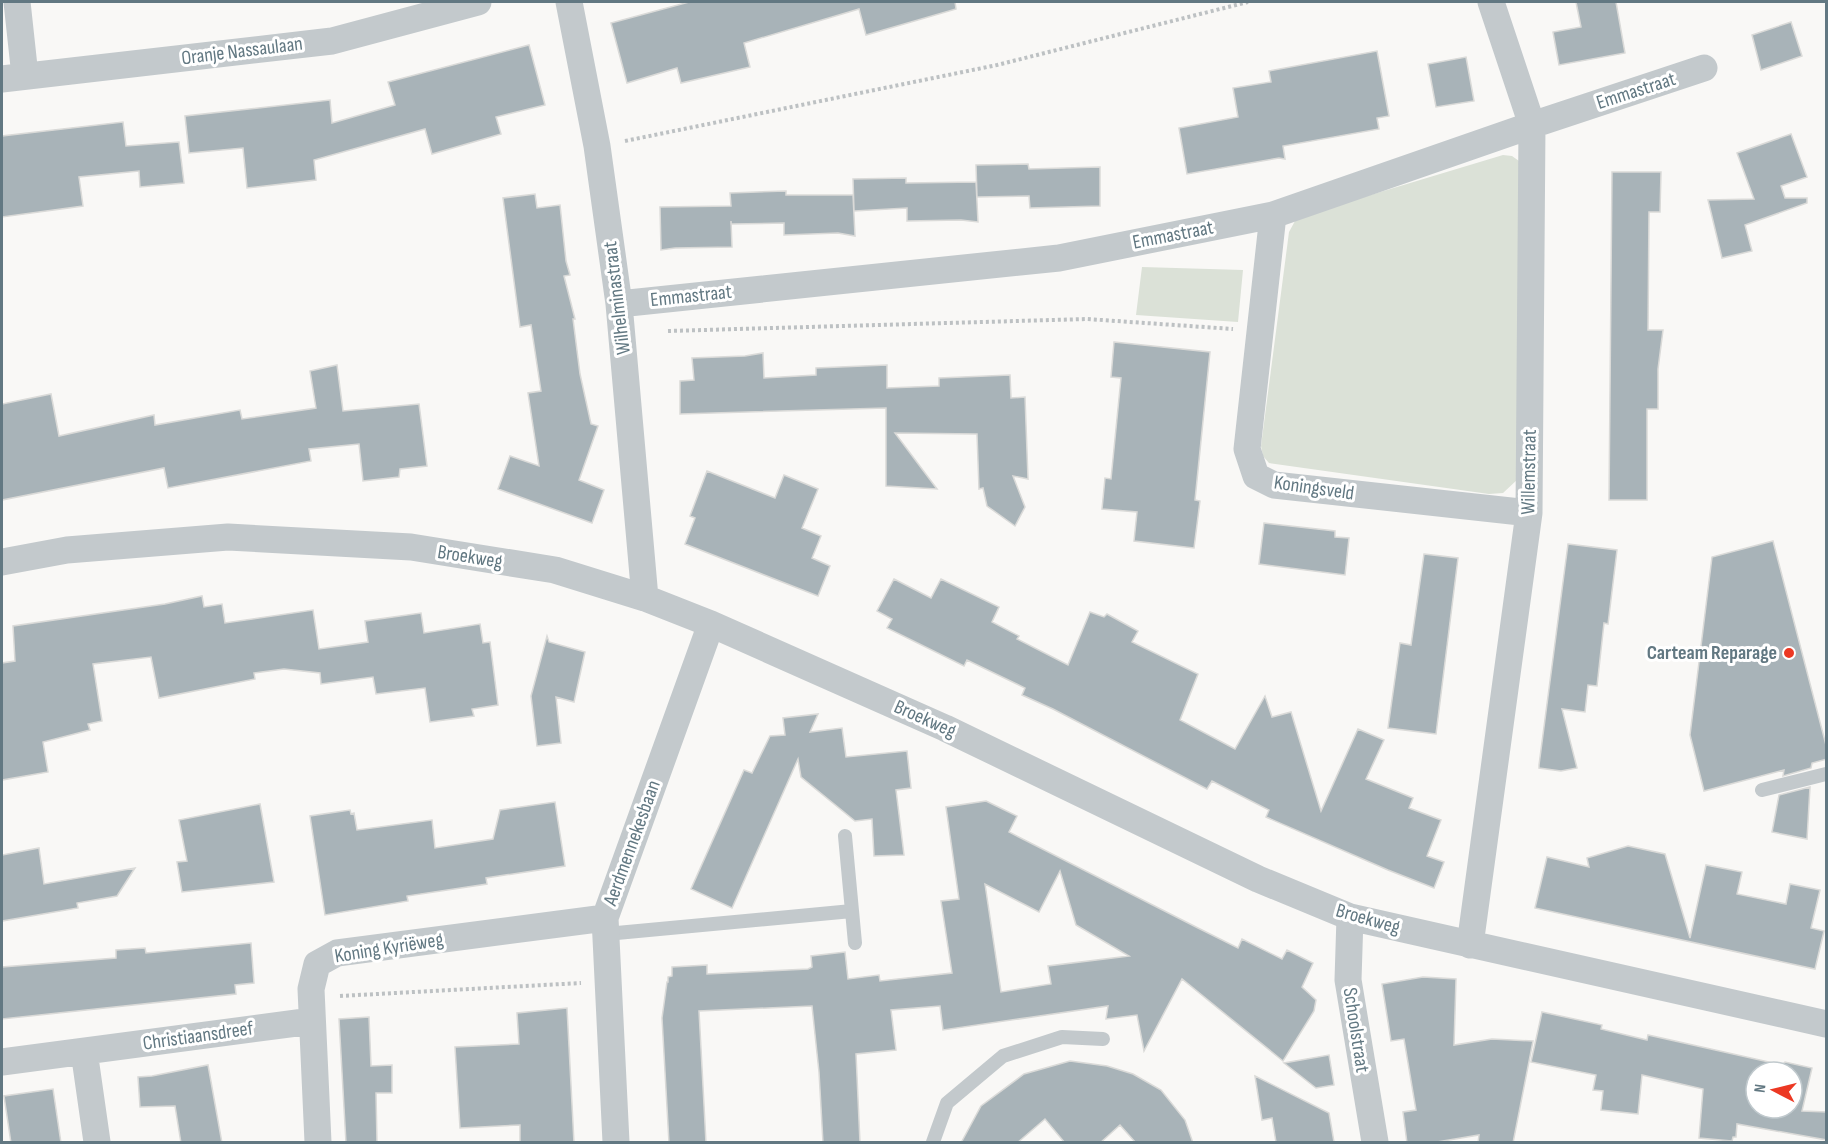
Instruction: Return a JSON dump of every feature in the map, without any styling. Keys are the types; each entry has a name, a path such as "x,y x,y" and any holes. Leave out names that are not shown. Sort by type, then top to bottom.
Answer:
{"street":[{"path":"13,78 17,2"},
{"name":"Oranje Nassaulaan","path":"13,78 332,41 442,6 478,2"},
{"name":"Wilhelminastraat","path":"569,2 597,146 620,304 645,598"},
{"name":"Willemstraat","path":"1470,945 1529,513 1532,125 1491,2"},
{"name":"Emmastraat","path":"620,304 1059,258 1273,215 1704,68"},
{"name":"Koningsveld","path":"1273,215 1247,449 1256,476 1274,485 1529,513"},
{"name":"Broekweg","path":"2,562 67,550 228,537 411,547 555,570 645,598 711,624 945,728 1258,879 1350,917 1827,1024"},
{"name":"Aerdmennekesbaan","path":"616,1143 605,926 711,624"},
{"name":"Schoolstraat","path":"1350,917 1348,980 1375,1143"},
{"name":"Koning Kyriëweg","path":"318,1143 312,1009 317,964 337,953 605,926"},
{"name":"Christiaansdreef","path":"2,1062 84,1051 312,1009"},
{"path":"84,1051 97,1143"}],"lane":[{"path":"1762,790 1827,774"},
{"path":"845,836 855,943"},
{"path":"605,926 852,911"},
{"path":"933,1143 947,1103 1003,1056 1062,1037 1103,1040"}],"path":[{"path":"597,146 997,65 1248,2"},
{"path":"659,326 669,332 1087,319 1260,331"},
{"path":"312,1009 608,982"}],"shaded area":[{"path":"1503,155 1512,156 1519,161 1518,479 1503,493 1489,494 1269,463 1263,456 1261,446 1289,232 1295,221 1304,215"},
{"path":"1142,267 1243,270 1238,322 1136,315"}],"building":[{"path":"689,2 955,2 956,9 866,35 859,9 744,43 750,67 681,83 677,68 627,83 611,23"},
{"path":"1576,2 1616,2 1625,53 1559,65 1553,32 1581,27"},
{"path":"1791,22 1802,56 1761,70 1752,35"},
{"path":"529,45 545,105 496,117 501,134 432,154 425,129 314,160 316,180 247,188 243,148 189,153 185,116 330,100 332,123 395,105 388,82"},
{"path":"1377,51 1389,116 1377,118 1379,129 1283,146 1285,159 1279,158 1187,174 1179,128 1238,117 1233,88 1271,82 1269,71"},
{"path":"1466,57 1474,101 1436,107 1428,64"},
{"path":"123,122 126,146 179,142 184,183 140,187 139,171 79,177 83,206 2,217 2,136"},
{"path":"1791,134 1807,177 1781,186 1785,198 1807,198 1807,203 1745,225 1752,251 1722,258 1708,200 1754,199 1737,153"},
{"path":"1028,164 1029,169 1100,167 1100,206 1030,208 1029,196 977,197 976,165"},
{"path":"1612,172 1661,172 1660,212 1649,212 1648,330 1663,330 1658,369 1658,409 1647,409 1647,500 1609,500"},
{"path":"906,178 906,183 976,182 978,222 907,221 907,208 854,211 853,179"},
{"path":"786,191 786,195 853,195 855,236 838,233 784,235 784,223 731,224 732,247 661,250 660,207 731,206 730,193"},
{"path":"535,194 537,208 560,205 566,261 570,275 564,276 575,319 573,319 580,374 591,424 598,426 579,480 604,490 592,523 498,489 510,456 539,466 528,393 541,391 531,325 520,327 503,198"},
{"path":"1114,342 1210,352 1195,500 1200,501 1194,548 1134,541 1137,512 1102,509 1105,478 1111,479 1121,378 1111,377"},
{"path":"763,353 764,378 816,375 816,368 887,365 887,388 939,386 939,378 1010,375 1011,398 1025,397 1028,479 1013,476 1025,507 1015,526 987,506 983,488 979,489 977,434 895,433 937,489 886,486 886,408 680,414 680,381 694,380 692,358"},
{"path":"337,365 343,411 419,404 427,466 400,469 399,477 363,481 359,444 309,449 311,461 168,488 164,468 2,500 2,404 51,394 59,436 154,415 155,425 240,410 242,419 316,408 310,371"},
{"path":"707,471 775,498 784,475 818,489 802,528 821,536 812,558 830,566 818,596 685,544 695,518 690,516"},
{"path":"1264,523 1335,531 1335,537 1349,538 1345,575 1259,564"},
{"path":"1773,541 1827,749 1827,759 1812,763 1811,768 1783,776 1784,770 1704,791 1690,735 1712,557"},
{"path":"1568,544 1617,550 1608,624 1604,623 1597,686 1588,685 1585,712 1562,709 1577,768 1561,771 1539,768 1539,765"},
{"path":"1424,554 1458,558 1436,734 1388,728 1400,643 1411,645"},
{"path":"894,579 931,598 941,579 999,607 992,622 1019,636 1017,639 1068,665 1090,612 1104,617 1107,614 1138,631 1132,642 1198,674 1180,720 1235,749 1265,696 1272,717 1291,712 1321,811 1358,729 1384,740 1366,779 1413,798 1409,808 1441,820 1427,856 1444,862 1434,888 1266,817 1269,810 1212,781 1207,789 1022,695 1025,688 967,660 964,666 887,628 892,619 877,611"},
{"path":"202,596 204,607 222,604 225,623 313,610 319,649 368,642 365,621 421,613 424,633 480,624 483,643 490,642 498,705 472,709 474,716 430,722 425,688 376,694 373,677 321,684 320,673 284,669 254,673 255,679 159,698 151,657 93,664 102,721 88,724 90,730 43,742 48,772 2,780 2,663 15,661 13,626 165,604"},
{"path":"547,636 549,642 585,652 574,702 556,697 561,743 537,746 531,696"},
{"path":"818,714 810,732 842,728 846,757 907,751 911,788 896,790 904,855 874,856 872,819 855,821 801,777 798,759 732,908 691,889 744,770 752,773 770,736 785,735 783,718"},
{"path":"1810,787 1807,839 1772,832 1779,795"},
{"path":"986,801 1017,816 1009,832 1238,948 1242,939 1282,959 1287,950 1313,963 1302,987 1316,1000 1314,1011 1283,1061 1182,979 1144,1051 1137,1015 1106,1019 1108,1006 943,1030 940,1006 891,1010 896,1050 856,1054 860,1143 823,1143 812,1006 699,1011 706,1143 669,1143 662,1018 667,982 668,977 672,976 672,967 707,965 707,974 808,969 812,967 811,956 845,952 848,979 879,975 880,981 952,973 941,901 959,899 946,807","holes":["1060,871 1076,925 1129,956 1048,966 1051,984 1001,992 985,884 1039,912"]},
{"path":"555,802 565,866 486,878 487,884 407,896 408,901 325,915 310,816 350,810 351,814 354,813 357,830 432,820 435,848 493,839 500,810"},
{"path":"260,804 274,882 182,892 177,862 187,861 179,820"},
{"path":"1628,846 1665,854 1690,938 1706,865 1742,872 1737,894 1786,904 1790,884 1820,890 1811,928 1824,931 1815,969 1535,908 1547,857 1589,867 1587,858"},
{"path":"39,848 44,884 135,868 117,896 77,903 78,908 2,921 2,855"},
{"path":"251,943 254,983 235,985 236,994 2,1019 2,967 116,958 116,950 145,948 146,953"},
{"path":"1423,977 1456,979 1454,1045 1492,1039 1533,1041 1513,1143 1478,1143 1479,1135 1431,1143 1407,1143 1403,1112 1416,1110 1404,1039 1391,1041 1382,984"},
{"path":"567,1008 574,1143 520,1143 520,1125 460,1128 455,1047 519,1044 517,1013"},
{"path":"1542,1012 1602,1025 1601,1029 1647,1040 1648,1035 1760,1060 1744,1060 1744,1120 1804,1120 1804,1111 1827,1112 1827,1140 1737,1124 1736,1137 1733,1137 1732,1141 1699,1138 1703,1089 1642,1075 1638,1114 1601,1110 1603,1091 1593,1090 1596,1075 1531,1062"},
{"path":"369,1017 371,1066 392,1065 392,1093 376,1093 377,1143 346,1143 339,1019"},
{"path":"1329,1055 1334,1085 1316,1088 1284,1063"},
{"path":"1070,1061 1107,1066 1133,1074 1161,1090 1185,1120 1193,1143 1136,1143 1120,1125 1100,1143 1065,1143 1045,1119 1017,1143 961,1143 981,1106 1024,1074"},
{"path":"208,1065 222,1143 181,1143 175,1106 140,1107 138,1077"},
{"path":"1804,1066 1812,1068 1804,1102"},
{"path":"1255,1076 1329,1113 1334,1142 1276,1142 1272,1118 1262,1120"},
{"path":"53,1089 61,1143 11,1143 4,1096"}],"place":[{"name":"Carteam Reparage","path":"1789,653"}]}
